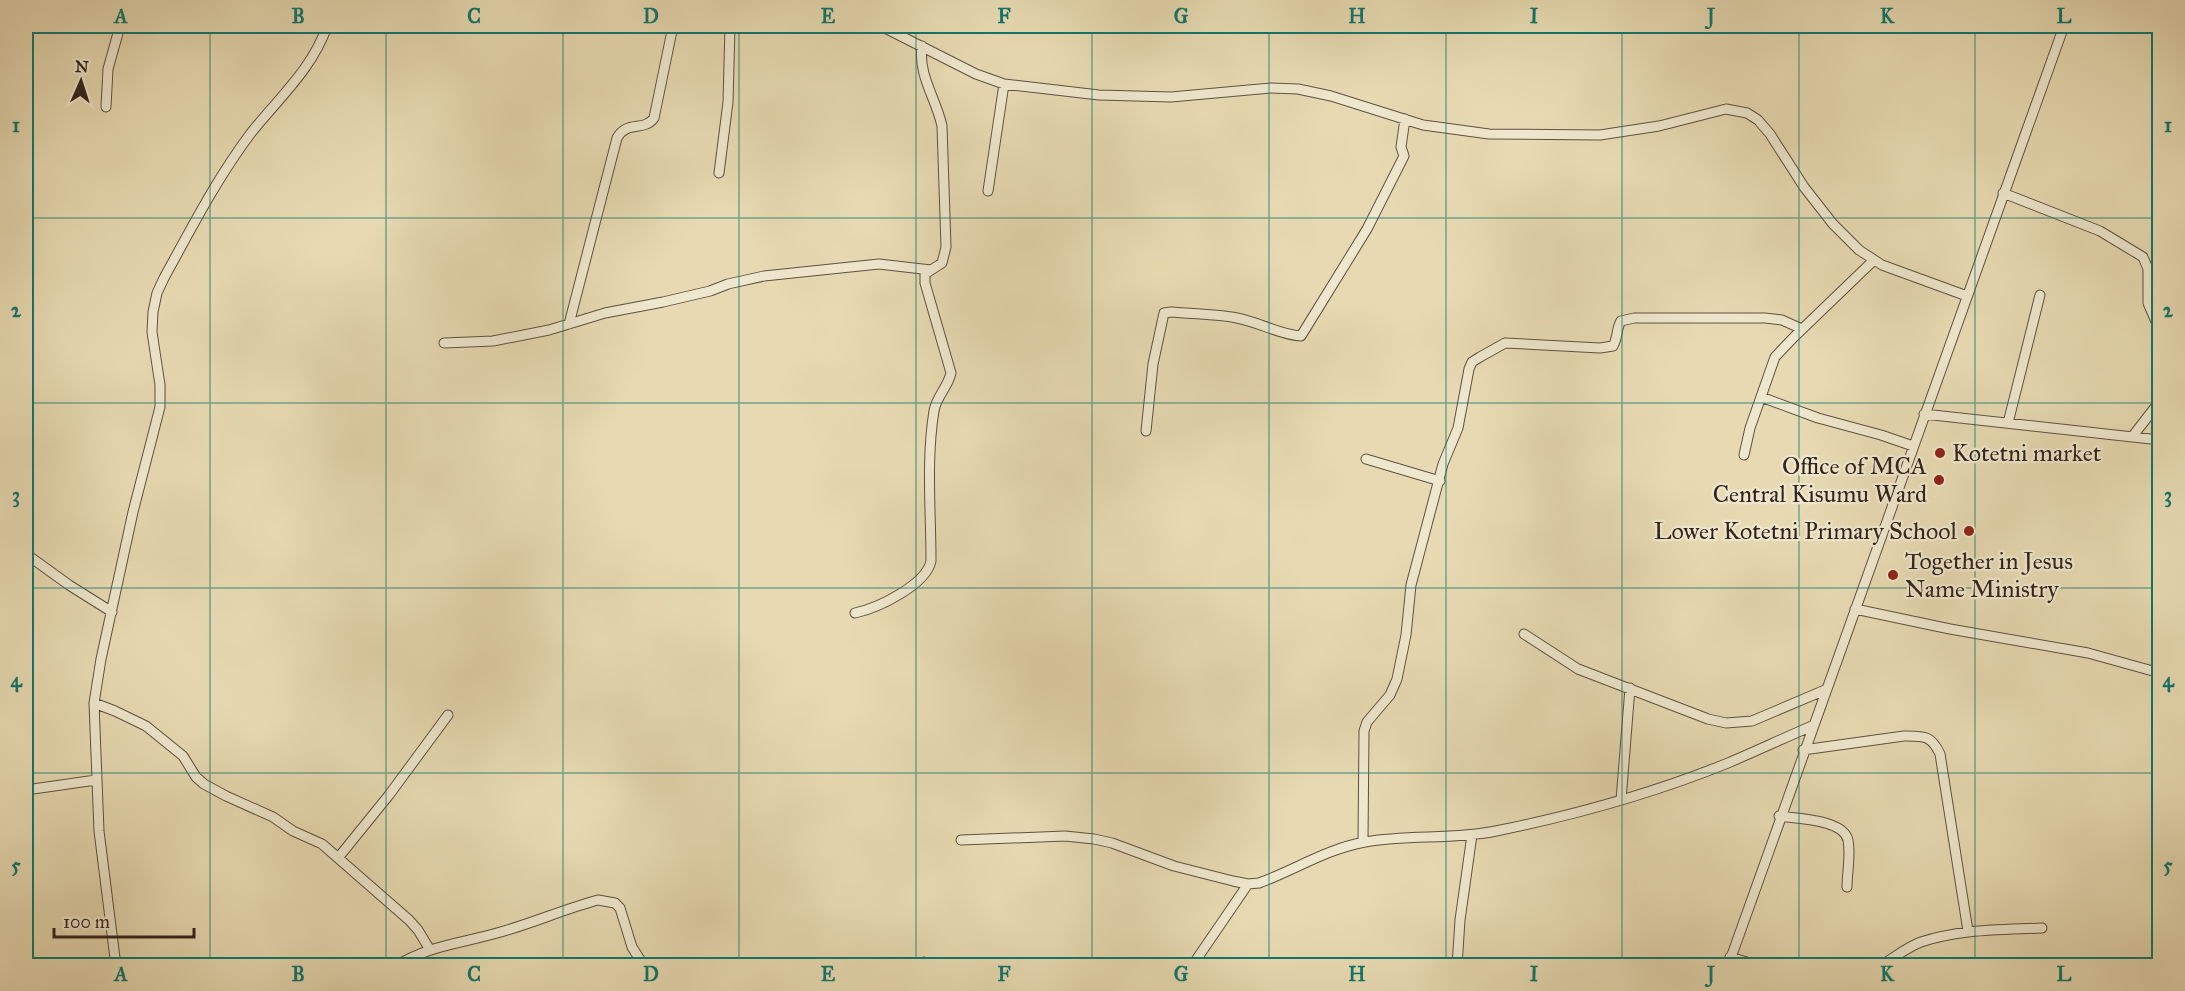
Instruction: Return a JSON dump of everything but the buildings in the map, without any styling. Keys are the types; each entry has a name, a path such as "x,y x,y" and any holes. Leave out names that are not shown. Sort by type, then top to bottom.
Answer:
{"street":[{"path":"106,107 108,69 120,26"},
{"path":"116,966 99,831 94,703 100,659 133,512 160,407 160,385 152,332 157,293 228,166 312,58 327,26"},
{"path":"569,324 617,138 626,128 646,125 654,118 673,26"},
{"path":"719,173 728,102 730,26"},
{"path":"881,26 976,74 1004,84 1099,95 1171,97 1271,88 1298,89 1331,96 1423,125 1489,134 1600,135 1659,126 1726,109 1738,110 1758,120 1770,134 1804,187 1833,224 1859,250 1882,265 1967,296"},
{"path":"1760,966 1729,962 1779,816 2064,26"},
{"path":"855,613 874,607 919,581 929,569 934,413 936,403 951,373 925,283 926,274 942,263 946,247 942,126 939,111 921,69 921,46"},
{"path":"988,191 1004,84"},
{"path":"1146,431 1153,364 1164,313 1237,318 1266,325 1293,336 1301,336 1367,228 1404,156 1401,147 1405,120"},
{"path":"2003,193 2100,231 2143,257 2148,269 2148,303 2160,331"},
{"path":"1744,455 1750,428 1775,357 1874,260"},
{"path":"444,343 493,341 764,276 879,264 931,270"},
{"path":"2008,423 2040,295"},
{"path":"1363,842 1364,730 1367,722 1390,695 1397,679 1406,635 1411,585 1443,464 1458,429 1472,362 1505,344 1613,346 1617,340 1618,326 1621,321 1634,318 1765,318 1782,320 1802,329"},
{"path":"1761,397 1818,418 1913,446"},
{"path":"2132,437 2160,401"},
{"path":"1924,414 2160,440"},
{"path":"1366,459 1440,481"},
{"path":"26,554 112,612"},
{"path":"1855,609 1950,629 2088,653 2160,673"},
{"path":"1524,634 1578,669 1708,719 1726,723 1752,721 1825,690"},
{"path":"1621,800 1630,688"},
{"path":"94,703 146,726 183,756 196,777 204,784 279,820 293,831 315,839 409,920 430,950"},
{"path":"338,858 448,715"},
{"path":"961,840 1065,836 1094,839 1112,843 1174,866 1248,884 1259,883 1330,850 1363,842 1390,838 1451,837 1494,832 1621,800 1727,764 1812,726"},
{"path":"1803,750 1904,736 1919,736 1934,743 1940,754 1968,931"},
{"path":"26,790 96,780"},
{"path":"1779,816 1826,823 1843,830 1847,837 1848,848 1847,887"},
{"path":"1457,966 1460,920 1472,835"},
{"path":"1192,966 1248,884"},
{"path":"396,966 415,954 498,933 598,900 607,900 620,908 632,947 644,966"},
{"path":"1880,966 1920,943 1968,931 2042,928"}],"place":[{"name":"Kotetni market","path":"1940,453"},
{"name":"Office of MCA Central Kisumu Ward","path":"1939,480"},
{"name":"Lower Kotetni Primary School","path":"1969,531"},
{"name":"Together in Jesus Name Ministry","path":"1893,575"}]}
